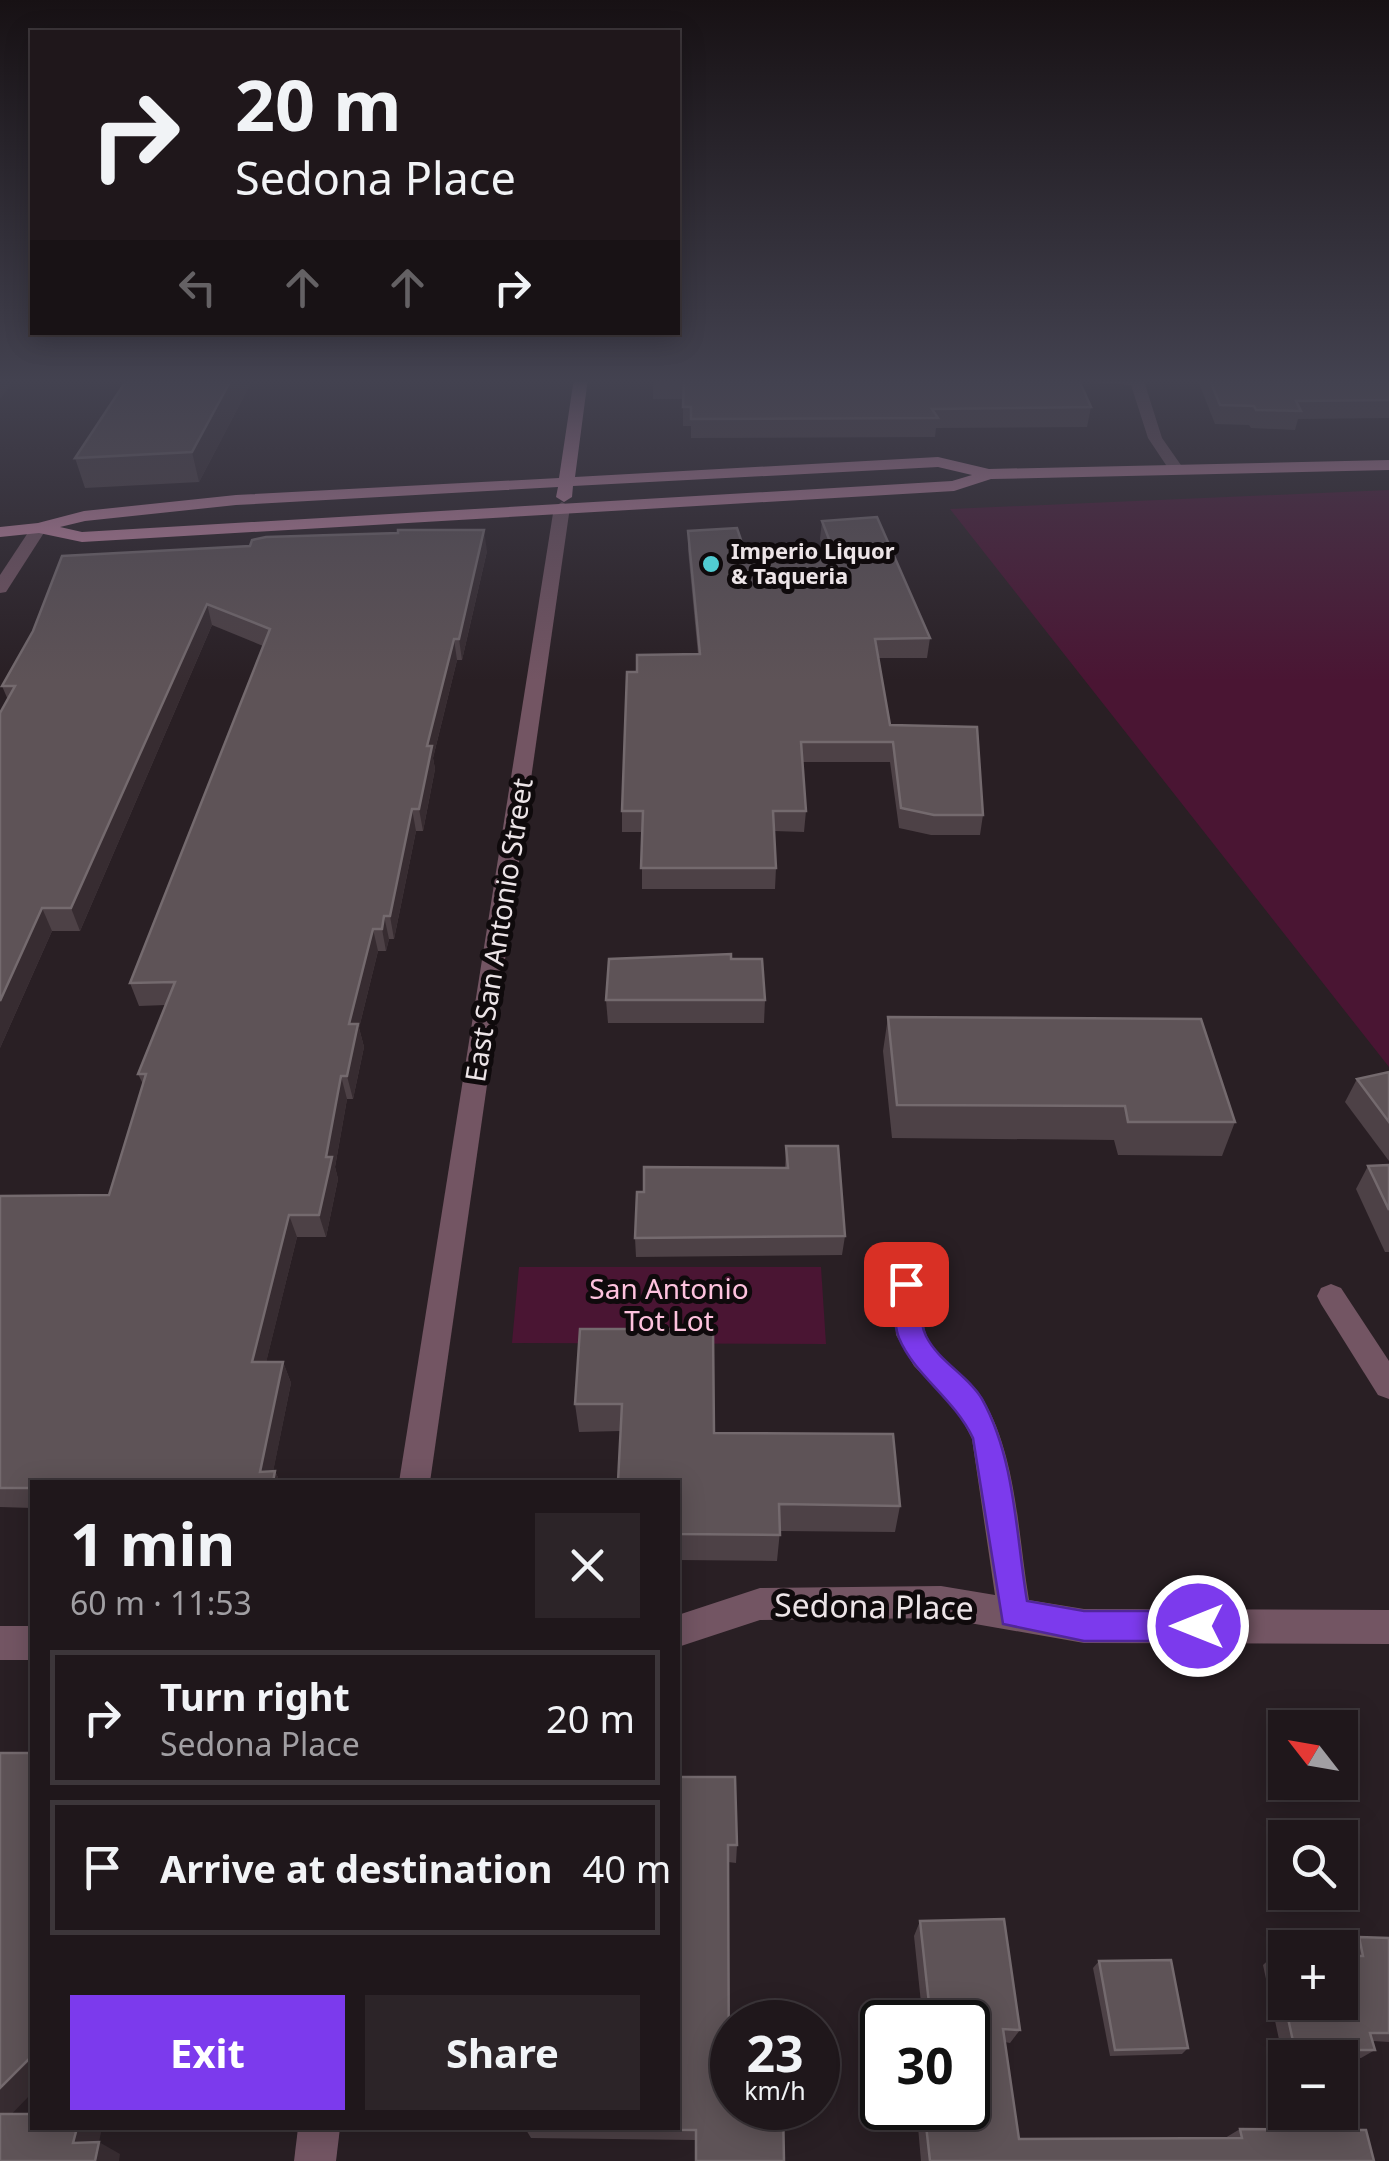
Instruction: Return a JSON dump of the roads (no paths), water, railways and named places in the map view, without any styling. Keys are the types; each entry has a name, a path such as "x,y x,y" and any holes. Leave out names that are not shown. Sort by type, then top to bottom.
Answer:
{"main road":[{"name":"East San Antonio Street","path":"562,507 567,479"},
{"path":"0,532 39,528 84,516 236,500 640,479"},
{"path":"39,528 82,537 954,486 975,479"}],"street":[{"name":"East San Antonio Street","path":"414,1480 562,507"},
{"path":"0,588 39,528"},
{"name":"Sedona Place","path":"906,1284 910,1334 924,1356 970,1404 987,1438 1014,1614"},
{"path":"1331,1296 1389,1386"},
{"name":"Sedona Place","path":"680,1629 760,1604 942,1602 1084,1626 1389,1627"},
{"path":"0,1642 30,1643"},
{"path":"315,2161 320,2130"}],"place":[{"name":"Imperio Liquor & Taqueria","path":"711,564"}],"park label":[{"name":"San Antonio Tot Lot","path":"669,1305"}]}
